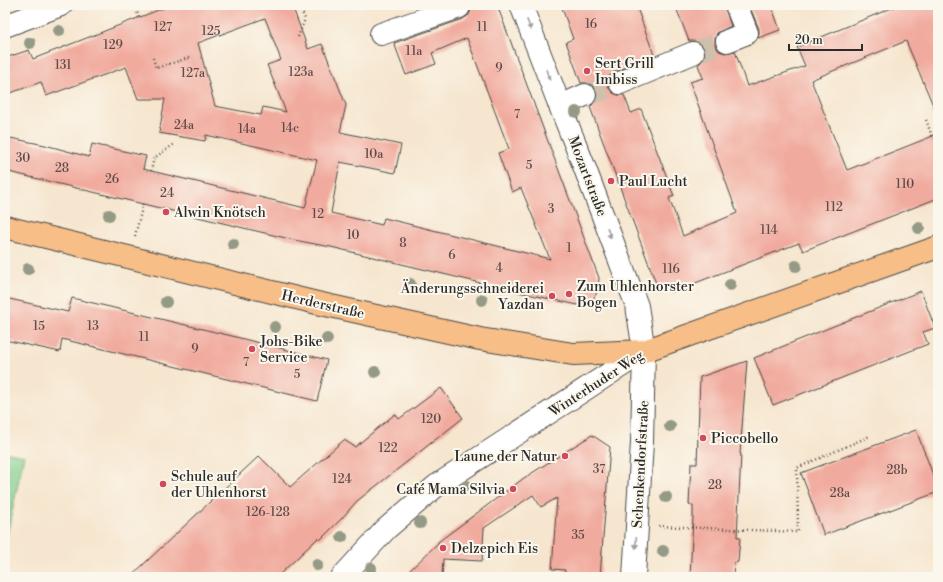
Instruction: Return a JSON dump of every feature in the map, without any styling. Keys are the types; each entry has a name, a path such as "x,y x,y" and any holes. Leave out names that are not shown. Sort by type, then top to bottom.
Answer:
{"main road":[{"name":"Herderstraße","path":"5,228 317,303 480,339 573,354 644,351"},
{"name":"Winterhuder Weg","path":"644,351 938,247"}],"street":[{"path":"5,26 61,5"},
{"name":"Mozartstraße","path":"521,5 637,306 644,351"},
{"path":"727,41 747,33 736,5"},
{"path":"381,34 459,7"},
{"path":"620,83 693,53"},
{"path":"560,106 585,95"},
{"name":"Schenkendorfstraße","path":"634,577 642,442 644,351"},
{"name":"Winterhuder Weg","path":"342,577 386,529 436,486 644,351"}],"path":[{"path":"134,5 139,18"},
{"path":"298,37 305,19 299,5"},
{"path":"153,58 156,68 192,57"},
{"path":"926,120 933,139"},
{"path":"151,171 154,158 176,143"},
{"path":"130,258 143,204"},
{"path":"637,525 798,532 797,468 870,436"}],"green space":[{"path":"5,452 24,456 5,544"}],"building":[{"path":"171,5 294,5 293,8 308,49 322,44 346,105 340,132 401,145 395,173 340,162 331,213 382,225 384,218 550,259 521,188 512,192 498,153 509,149 467,38 432,53 436,64 406,75 394,43 463,19 469,15 471,5 497,5 599,278 598,291 591,302 578,305 331,247 294,240 5,171 5,137 45,145 89,157 92,144 146,156 143,169 305,208 317,160 206,135 205,141 159,133 165,99 138,99 126,67 46,96 41,82 5,95 5,58 29,50 33,59","holes":["265,18 281,60 267,65 286,112 263,107 261,115 215,106 198,43"]},
{"path":"561,5 636,5 654,55 610,75 608,87 613,93 624,95 631,113 641,109 674,196 669,198 683,236 737,213 690,82 703,78 698,65 703,60 705,49 700,43 689,41 675,5 724,5 731,26 717,33 715,45 719,51 725,53 735,51 747,86 805,66 797,47 899,5 938,5 938,117 906,41 811,80 847,170 938,134 938,198 803,251 799,243 672,292 657,286 590,107 595,102 597,90 592,85 581,83 566,42 573,39"},
{"path":"749,5 771,5 780,30 758,38 759,29"},
{"path":"921,291 935,328 923,332 928,344 773,405 754,358"},
{"path":"5,298 68,312 72,298 327,360 317,401 62,339 60,352 5,340"},
{"path":"747,361 740,454 737,537 740,537 738,562 734,563 733,577 690,577 693,518 693,506 689,505 691,464 697,464 700,377"},
{"path":"441,388 463,418 357,501 320,540 318,538 277,577 130,577 259,456 290,487 344,440 355,447 395,414 399,419"},
{"path":"916,430 938,488 938,492 824,535 801,473"},
{"path":"592,435 610,447 600,577 564,577 565,570 552,569 557,498 541,507 533,495 484,528 482,561 443,559 442,577 403,577 438,542 524,478"}],"tunnel":[{"path":"693,53 727,41"},
{"path":"585,95 620,83"}],"place":[{"name":"Sert Grill Imbiss","path":"587,71"},
{"name":"Paul Lucht","path":"611,181"},
{"name":"Alwin Knötsch","path":"166,212"},
{"name":"Zum Uhlenhorster Bogen","path":"569,294"},
{"name":"Änderungsschneiderei Yazdan","path":"552,296"},
{"name":"Johs-Bike Service","path":"252,349"},
{"name":"Piccobello","path":"703,438"},
{"name":"Laune der Natur","path":"565,456"},
{"name":"Schule auf der Uhlenhorst","path":"163,484"},
{"name":"Café Mama Silvia","path":"513,489"},
{"name":"Delzepich Eis","path":"443,548"}]}
